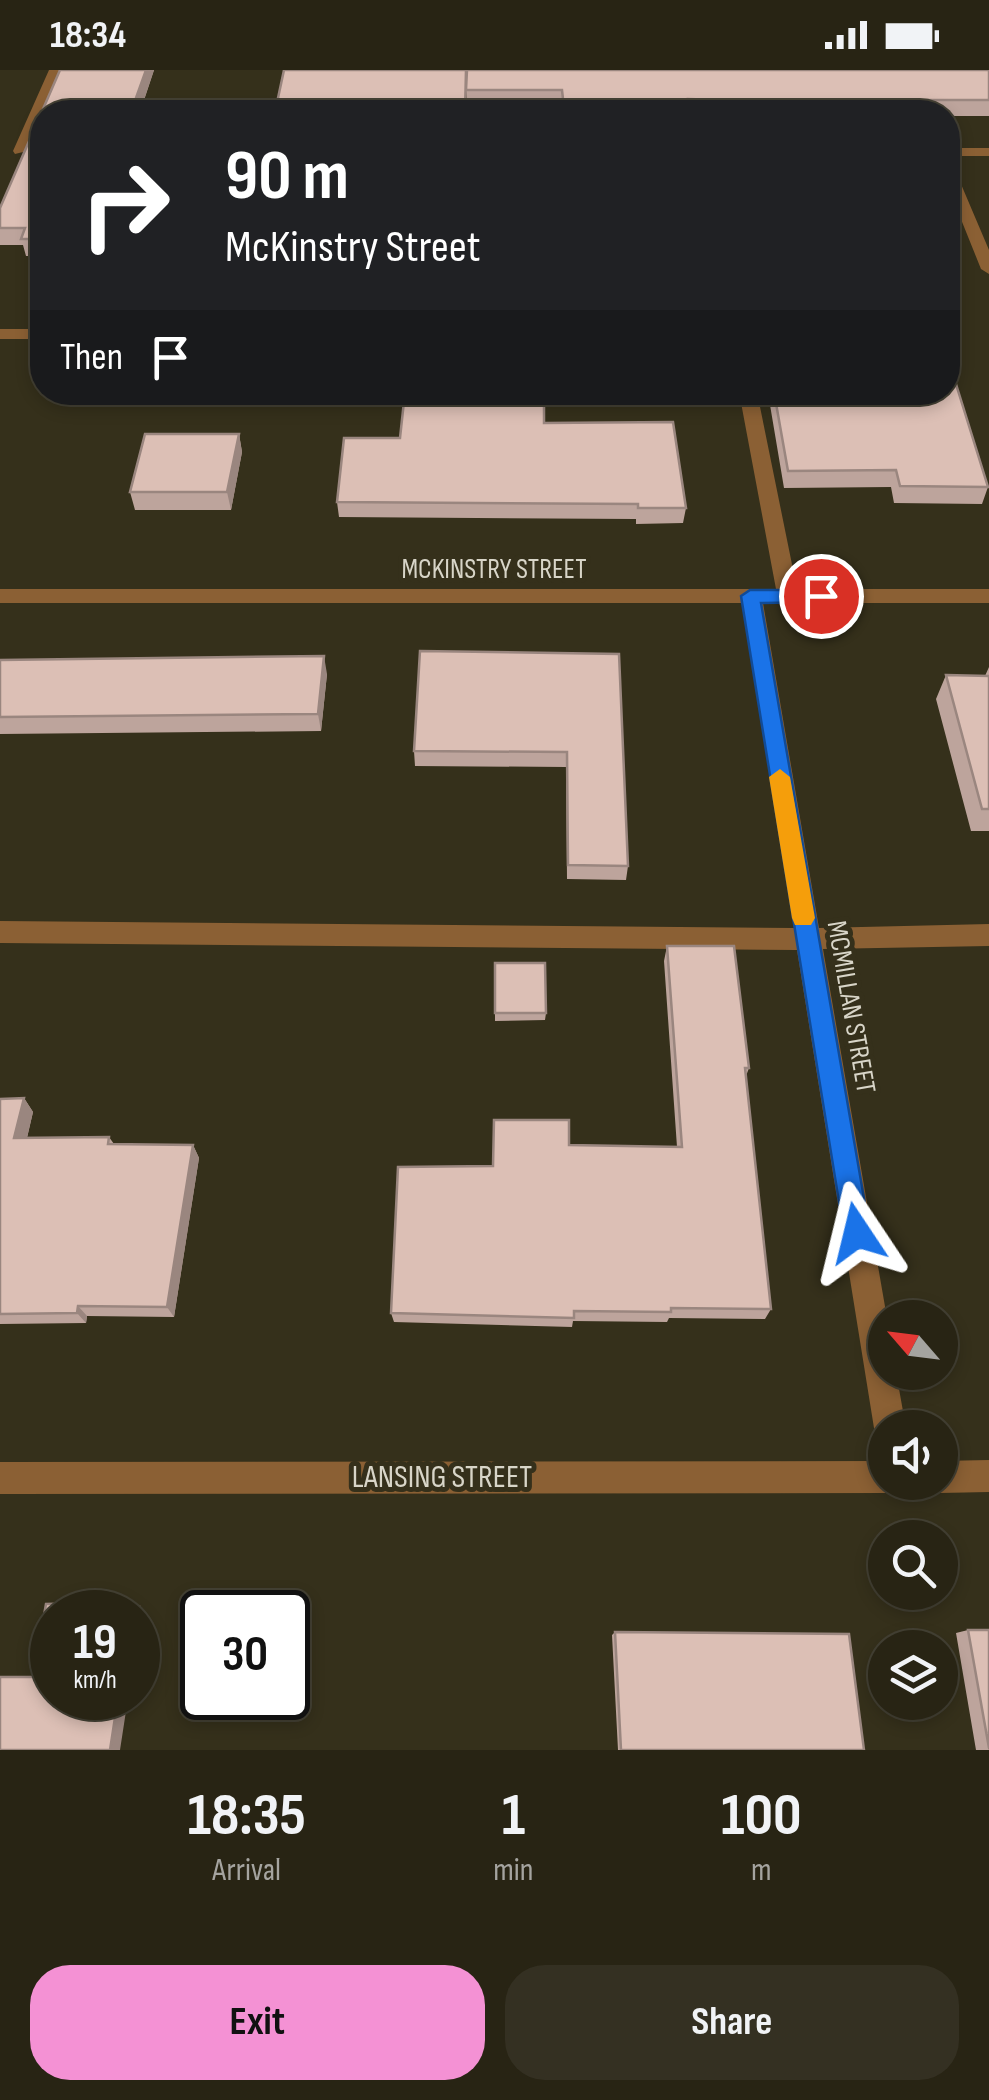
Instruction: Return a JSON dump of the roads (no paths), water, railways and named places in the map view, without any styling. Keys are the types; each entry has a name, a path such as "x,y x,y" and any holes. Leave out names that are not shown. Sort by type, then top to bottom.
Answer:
{"street":[{"path":"43,100 56,70"},
{"path":"20,152 30,129"},
{"path":"0,152 30,152"},
{"path":"960,152 989,152"},
{"path":"960,199 989,269"},
{"path":"0,334 30,334"},
{"path":"751,405 788,596"},
{"name":"MCKINSTRY STREET","path":"0,596 989,596"},
{"name":"MCMILLAN STREET","path":"750,596 887,1410"},
{"path":"0,932 807,939 989,935"},
{"path":"958,1477 989,1476"},
{"name":"LANSING STREET","path":"0,1478 868,1477"}]}
